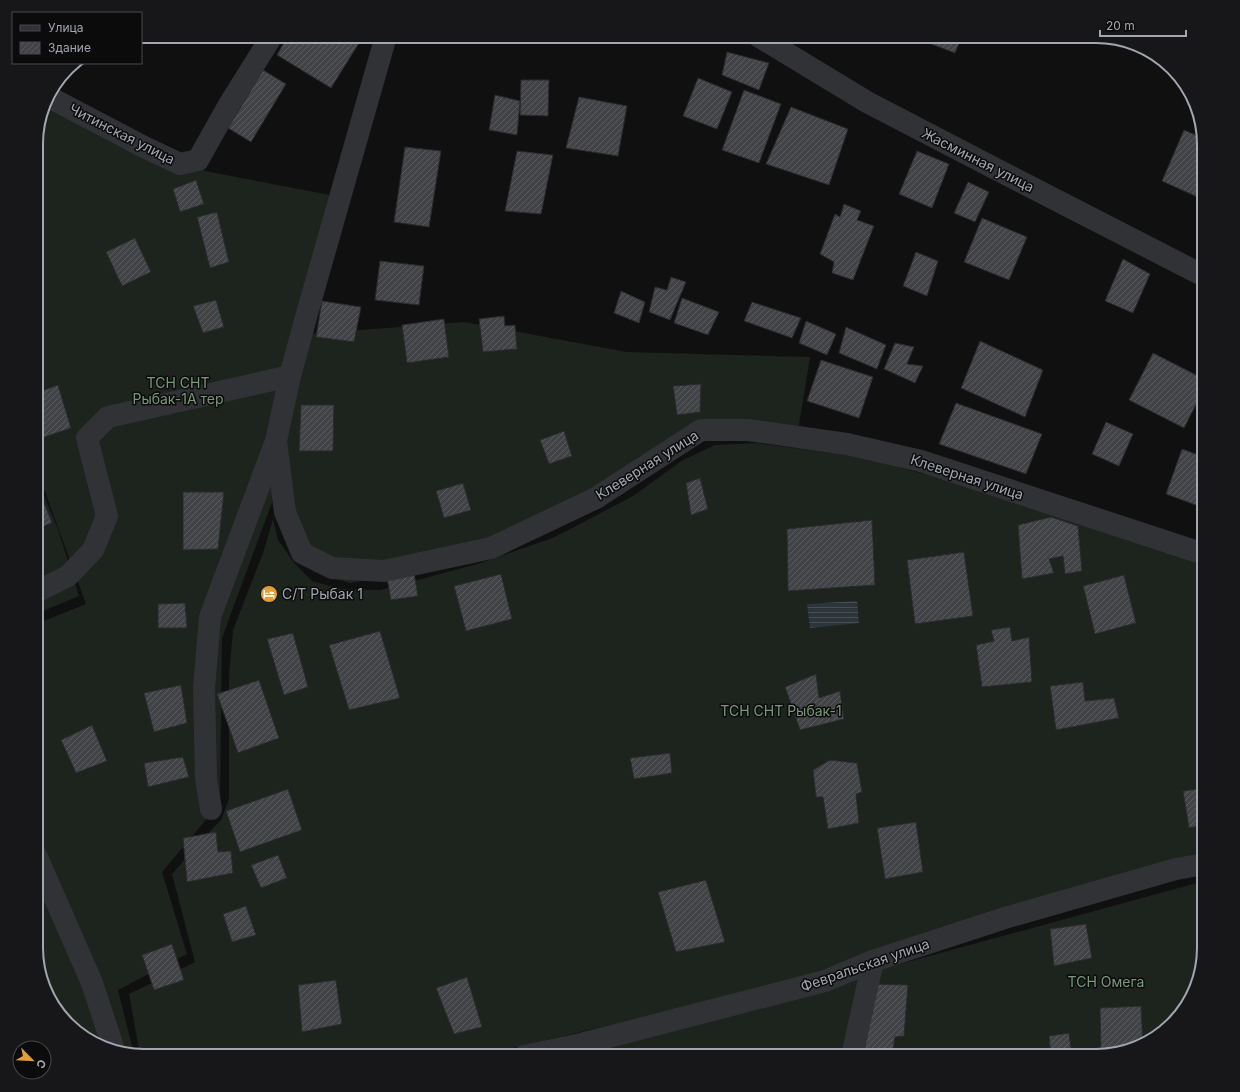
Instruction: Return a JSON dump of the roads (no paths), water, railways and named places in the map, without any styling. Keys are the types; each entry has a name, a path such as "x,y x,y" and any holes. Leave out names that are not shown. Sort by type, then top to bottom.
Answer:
{"lane":[{"name":"Читинская улица","path":"53,99 144,147 180,164 198,160 230,103 268,43"},
{"path":"211,809 206,779 204,688 210,617 276,441 290,376 384,43"},
{"name":"Жасминная улица","path":"770,43 867,102 1197,272"},
{"path":"43,588 68,576 93,550 107,516 87,438 108,417 290,376"},
{"name":"Клеверная улица","path":"276,441 285,512 302,553 332,568 384,571 491,548 596,498 701,430 748,430 847,444 921,461 1197,552"},
{"name":"Февральская улица","path":"557,1049 825,981 873,961 1008,917 1176,869 1197,865"},
{"path":"43,871 92,983 112,1044"},
{"path":"854,1049 873,961"}],"place":[{"name":"С/Т Рыбак 1","path":"269,594"}],"park label":[{"name":"ТСН СНТ Рыбак-1А тер","path":"178,392"},
{"name":"ТСН СНТ Рыбак-1","path":"781,711"},
{"name":"ТСН Омега","path":"1106,982"}]}
